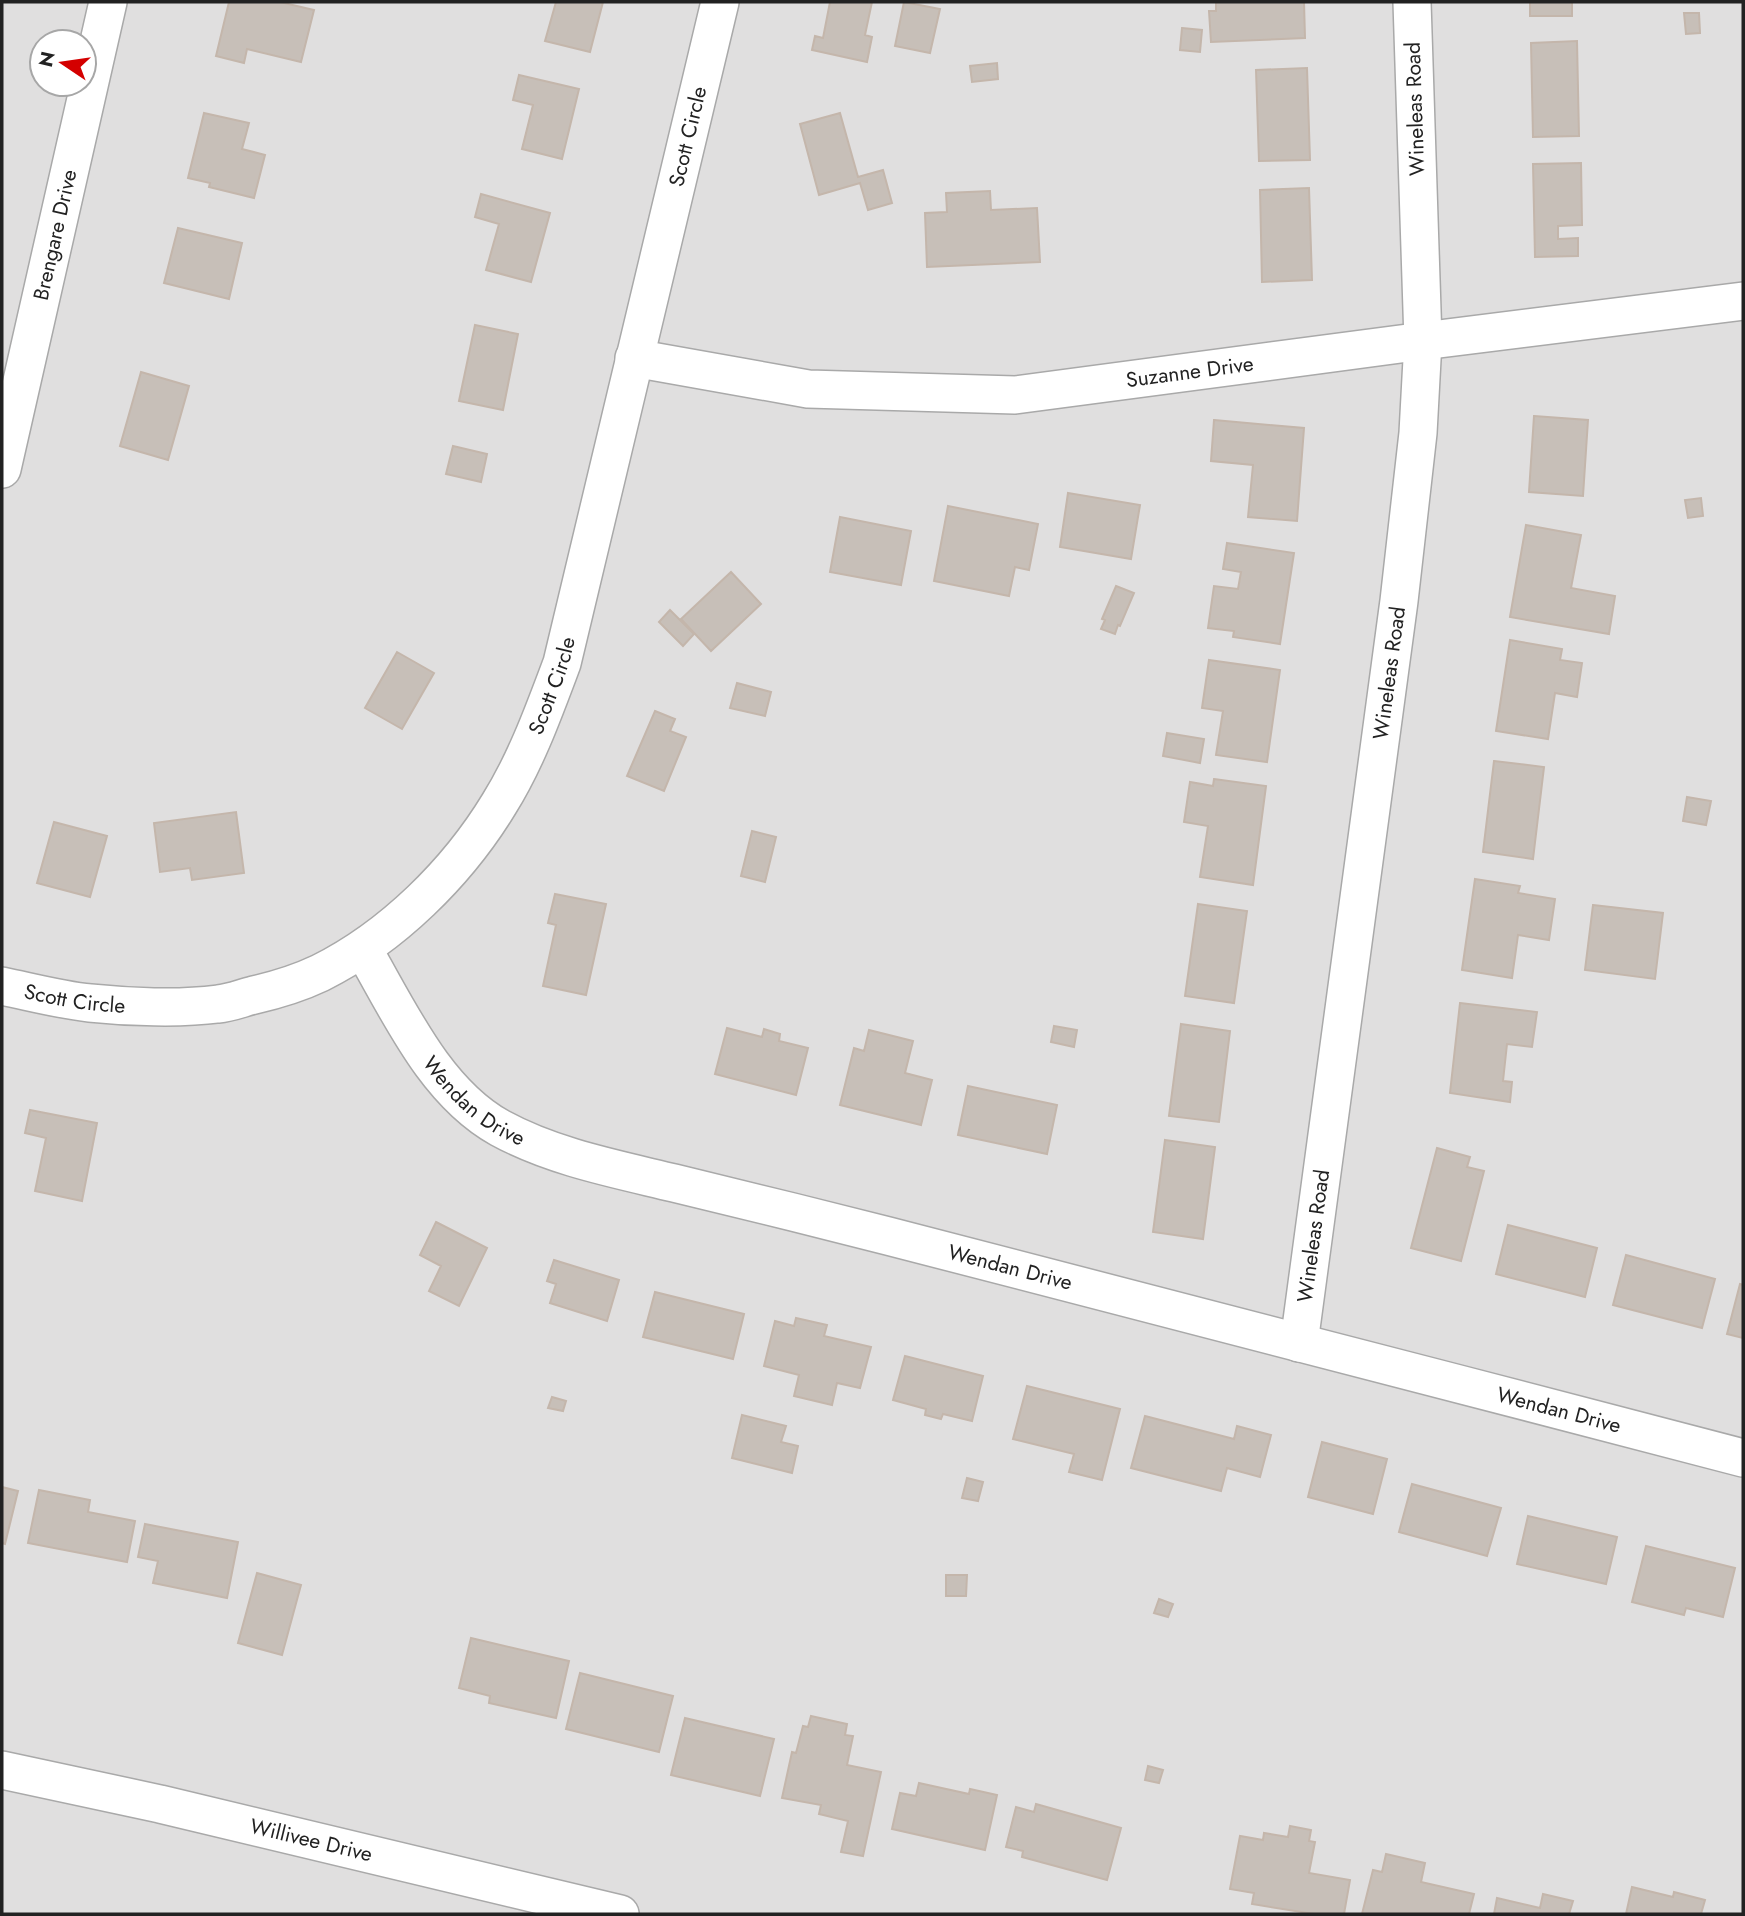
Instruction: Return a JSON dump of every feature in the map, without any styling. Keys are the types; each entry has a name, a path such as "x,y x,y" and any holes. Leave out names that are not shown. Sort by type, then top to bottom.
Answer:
{"street":[{"name":"Brengare Drive","path":"2,469 108,2"},
{"name":"Scott Circle","path":"2,986 89,1003 155,1006 219,1004 274,990 318,974 363,949 444,878 473,842 500,803 525,754 546,708 562,663 720,2"},
{"name":"Wineleas Road","path":"1299,1343 1399,601 1418,433 1423,341 1412,2"},
{"name":"Suzanne Drive","path":"634,358 808,389 1015,395 1743,301"},
{"name":"Wendan Drive","path":"363,949 420,1049 456,1093 498,1127 531,1142 640,1175 961,1255 1743,1458"},
{"name":"Willivee Drive","path":"2,1770 160,1804 620,1914"}],"shaded area":[{"path":"2,2 1743,2 1743,1914 2,1914"}],"building":[{"path":"229,2 280,2 314,10 301,62 247,49 244,63 216,56"},
{"path":"556,2 603,2 590,52 545,41"},
{"path":"830,2 872,2 865,35 872,37 867,62 812,50 815,36 823,38"},
{"path":"904,2 940,9 930,53 895,46"},
{"path":"1216,2 1304,2 1305,38 1211,42 1209,11 1216,11"},
{"path":"1530,2 1572,2 1572,16 1530,16"},
{"path":"1684,13 1699,13 1700,33 1686,34"},
{"path":"1182,28 1202,30 1200,52 1180,50"},
{"path":"1577,41 1579,136 1533,137 1531,43"},
{"path":"997,63 998,79 972,82 970,66"},
{"path":"1307,68 1310,160 1259,161 1256,70"},
{"path":"519,75 579,89 562,159 522,149 533,105 513,100"},
{"path":"204,113 249,123 242,149 265,155 254,198 209,187 210,183 188,178"},
{"path":"840,113 858,177 883,170 892,203 868,210 860,183 819,195 800,124"},
{"path":"1581,163 1582,225 1558,226 1558,239 1578,238 1578,256 1535,257 1533,164"},
{"path":"1309,188 1312,280 1262,282 1260,190"},
{"path":"990,191 991,210 1037,208 1040,262 927,267 925,213 947,212 946,193"},
{"path":"481,194 550,213 531,282 486,270 499,224 475,217"},
{"path":"178,228 242,243 229,299 164,283"},
{"path":"475,325 518,334 503,410 459,401"},
{"path":"141,372 189,386 168,460 120,446"},
{"path":"1534,416 1588,420 1583,496 1529,492"},
{"path":"1214,420 1304,428 1297,521 1248,517 1253,465 1211,461"},
{"path":"453,446 487,454 481,482 446,474"},
{"path":"1068,493 1140,505 1131,559 1060,547"},
{"path":"1701,498 1703,516 1688,518 1685,500"},
{"path":"948,506 1038,524 1029,570 1015,567 1009,596 934,581"},
{"path":"840,517 911,531 901,585 830,572"},
{"path":"1526,525 1581,535 1571,588 1615,596 1609,634 1510,617"},
{"path":"1227,543 1294,553 1280,644 1233,637 1234,631 1208,628 1214,586 1238,589 1241,572 1223,569"},
{"path":"731,572 761,604 711,651 681,619"},
{"path":"1116,586 1134,593 1115,634 1101,629 1105,620 1102,619"},
{"path":"670,610 694,634 683,646 659,622"},
{"path":"1510,640 1562,649 1560,660 1582,663 1577,697 1555,693 1548,739 1496,731"},
{"path":"397,652 434,673 402,729 365,708"},
{"path":"1209,660 1280,670 1267,762 1216,755 1223,711 1202,708"},
{"path":"737,683 771,692 765,716 730,708"},
{"path":"655,711 675,719 670,731 686,737 664,791 627,776"},
{"path":"1167,733 1204,739 1200,763 1163,756"},
{"path":"1494,761 1544,767 1533,859 1483,852"},
{"path":"1214,779 1266,786 1253,885 1200,877 1208,826 1184,822 1190,782 1213,786"},
{"path":"1687,797 1711,801 1706,825 1683,821"},
{"path":"236,812 244,873 192,880 190,868 160,872 154,823"},
{"path":"54,822 107,836 90,897 37,883"},
{"path":"752,831 776,837 765,882 741,876"},
{"path":"1475,879 1520,886 1518,893 1555,899 1549,940 1518,935 1512,978 1462,970"},
{"path":"555,894 606,904 586,995 543,986 556,925 548,923"},
{"path":"1198,904 1247,911 1234,1003 1185,996"},
{"path":"1593,905 1663,913 1655,979 1585,970"},
{"path":"1460,1003 1537,1012 1532,1047 1507,1044 1503,1081 1512,1082 1510,1102 1450,1093"},
{"path":"1181,1024 1230,1031 1219,1122 1169,1116"},
{"path":"1054,1026 1077,1030 1074,1047 1051,1042"},
{"path":"727,1028 762,1037 764,1029 780,1034 779,1041 808,1048 796,1095 715,1074"},
{"path":"869,1030 913,1041 905,1073 932,1080 921,1125 840,1105 854,1048 864,1051"},
{"path":"968,1086 1057,1105 1047,1154 958,1135"},
{"path":"30,1110 97,1123 82,1201 35,1191 46,1138 25,1133"},
{"path":"1165,1140 1215,1147 1203,1239 1153,1232"},
{"path":"1437,1148 1470,1157 1467,1167 1484,1171 1461,1261 1411,1248"},
{"path":"436,1222 487,1248 459,1306 429,1291 441,1266 420,1255"},
{"path":"1508,1225 1597,1248 1585,1297 1496,1274"},
{"path":"1626,1255 1715,1279 1702,1328 1613,1305"},
{"path":"554,1260 619,1280 607,1321 550,1303 556,1284 547,1281"},
{"path":"1740,1284 1743,1285 1743,1338 1727,1334"},
{"path":"655,1292 744,1314 733,1359 643,1337"},
{"path":"796,1318 827,1325 824,1336 871,1347 860,1388 837,1383 832,1405 794,1396 799,1375 764,1366 775,1321 794,1326"},
{"path":"905,1356 983,1376 972,1421 943,1414 941,1419 925,1415 926,1409 893,1400"},
{"path":"1027,1386 1120,1409 1102,1480 1069,1472 1074,1454 1013,1439"},
{"path":"552,1397 566,1401 563,1411 548,1408"},
{"path":"742,1415 786,1426 781,1442 798,1446 792,1473 732,1458"},
{"path":"1145,1416 1234,1439 1237,1426 1271,1435 1260,1477 1227,1468 1221,1491 1131,1468"},
{"path":"1322,1442 1387,1459 1373,1514 1308,1497"},
{"path":"967,1478 983,1482 978,1501 962,1498"},
{"path":"1412,1484 1501,1508 1487,1556 1399,1532"},
{"path":"2,1487 18,1491 5,1544 2,1543"},
{"path":"39,1490 90,1500 88,1512 135,1521 127,1562 28,1543"},
{"path":"1528,1516 1617,1537 1606,1584 1517,1564"},
{"path":"145,1524 238,1542 227,1598 153,1583 158,1561 138,1557"},
{"path":"1646,1546 1735,1568 1723,1617 1686,1608 1684,1615 1632,1602"},
{"path":"257,1573 301,1585 282,1655 238,1643"},
{"path":"946,1575 967,1575 966,1596 946,1596"},
{"path":"1159,1599 1173,1604 1168,1617 1154,1613"},
{"path":"471,1638 569,1661 556,1718 489,1703 490,1696 459,1688"},
{"path":"580,1673 673,1696 659,1752 566,1729"},
{"path":"811,1716 847,1724 845,1735 853,1736 847,1765 881,1772 863,1856 841,1852 848,1821 819,1814 821,1805 782,1798 792,1752 796,1753 803,1726 808,1727"},
{"path":"685,1718 774,1739 760,1796 671,1775"},
{"path":"1148,1766 1163,1770 1159,1783 1145,1780"},
{"path":"919,1783 969,1794 970,1789 997,1795 985,1850 892,1829 900,1793 916,1796"},
{"path":"1036,1804 1121,1828 1107,1880 1022,1857 1023,1851 1006,1847 1016,1807 1034,1812"},
{"path":"1290,1826 1311,1830 1309,1841 1315,1842 1309,1873 1350,1880 1344,1914 1314,1914 1252,1904 1254,1893 1230,1889 1240,1836 1263,1840 1264,1833 1288,1837"},
{"path":"1386,1854 1425,1863 1421,1882 1474,1894 1469,1914 1362,1914 1373,1870 1382,1872"},
{"path":"1632,1887 1673,1897 1674,1892 1705,1900 1701,1914 1626,1914"},
{"path":"1543,1894 1573,1901 1569,1914 1494,1914 1497,1898 1540,1908"}]}
